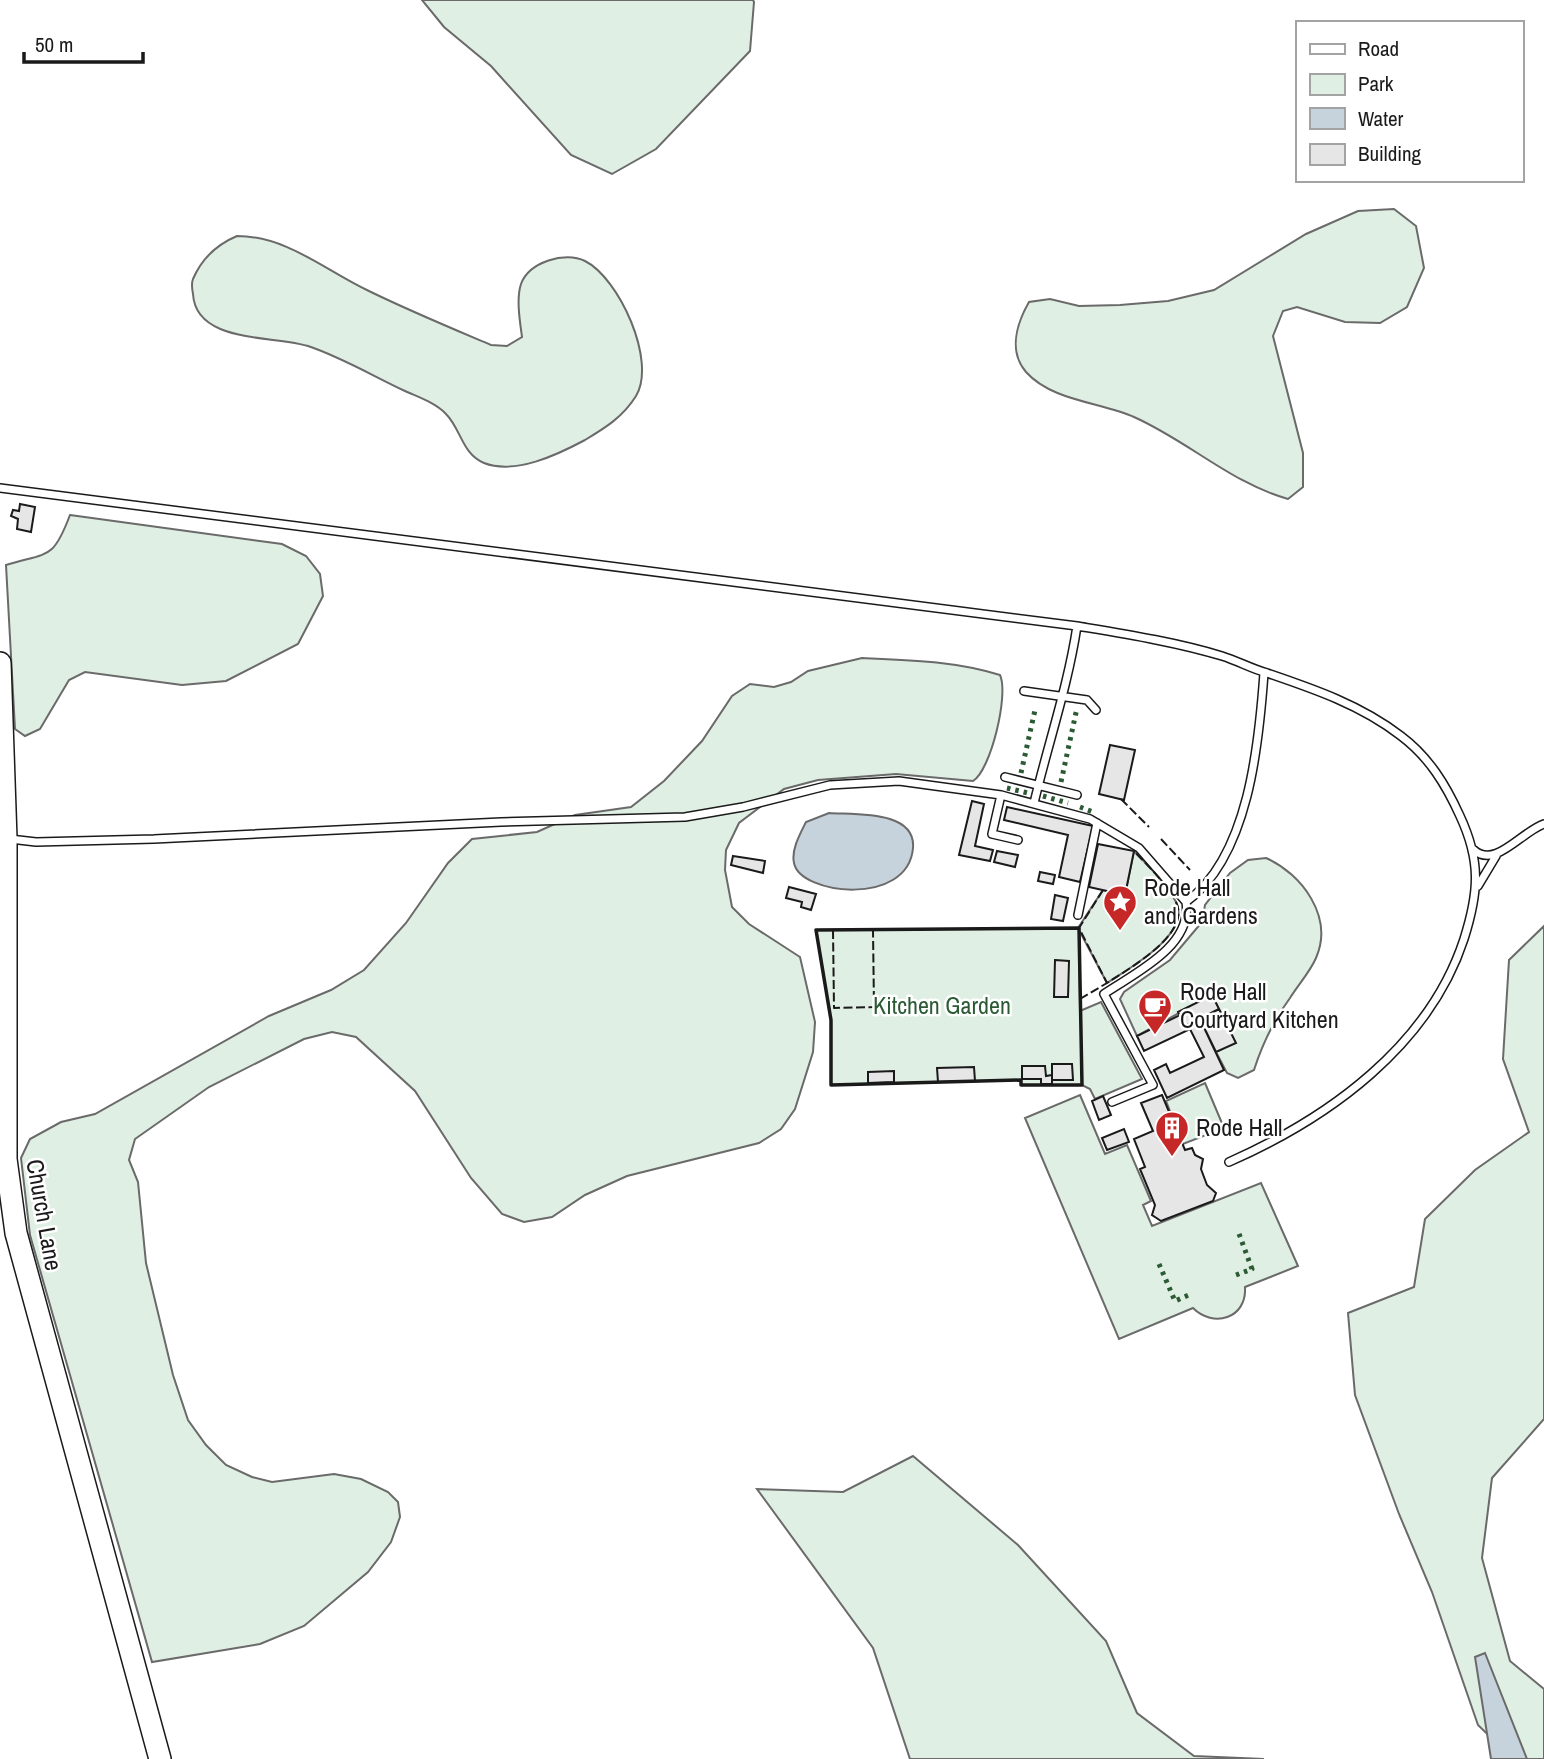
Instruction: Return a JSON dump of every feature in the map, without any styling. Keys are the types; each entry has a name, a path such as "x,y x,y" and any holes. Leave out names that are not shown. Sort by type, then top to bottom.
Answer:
{"street":[{"name":"Church Lane","path":"0,663 6,839 6,1159 16,1233 160,1759"}],"lane":[{"path":"0,488 1077,626 1221,656 1328,695 1402,736 1441,779 1474,849 1477,887 1470,919 1446,985 1417,1027 1384,1062 1316,1116 1290,1134 1229,1162"},
{"path":"1034,803 1060,696 1070,669 1077,626"},
{"path":"1186,902 1198,893 1220,864 1251,786 1259,747 1264,673"},
{"path":"1024,691 1087,700 1096,710"},
{"path":"1005,777 1077,795"},
{"path":"6,839 37,842 154,839 501,822 685,817 743,807 830,785 862,782 934,785 1001,795 1097,822 1139,848 1186,902 1185,924 1166,950 1104,994 1153,1085 1112,1102"},
{"path":"1001,795 992,834 1018,840"},
{"path":"1078,915 1097,822"},
{"path":"1477,887 1496,856 1523,834 1544,824"},
{"path":"1474,849 1483,856 1496,856"}],"green space":[{"path":"422,0 754,2 750,51 656,149 612,174 571,155 491,66 444,27"},
{"path":"1394,209 1416,226 1424,268 1407,307 1380,323 1345,322 1297,307 1283,311 1273,336 1303,453 1303,487 1288,499 1247,483 1134,417 1049,389 1037,382 1020,364 1016,337 1029,302 1050,299 1079,306 1120,305 1168,301 1214,290 1306,234 1358,211"},
{"path":"237,236 256,238 290,248 371,292 491,345 507,346 522,337 519,296 525,276 548,260 568,257 585,261 598,270 610,284 631,322 642,363 641,381 636,396 619,416 606,426 562,452 536,462 509,467 484,463 471,454 446,414 427,401 320,350 239,335 207,322 197,310 192,290 193,279 211,253"},
{"path":"70,515 282,544 306,556 320,574 323,596 298,644 226,681 182,685 85,672 69,680 40,729 25,736 15,729 6,565 48,552 59,540"},
{"path":"862,658 949,664 1000,675 1000,714 992,748 980,774 973,781 896,774 818,780 784,789 739,823 726,850 725,870 732,907 749,924 800,957 815,1022 813,1052 795,1109 781,1129 759,1143 627,1176 585,1195 552,1217 524,1222 502,1214 471,1178 415,1091 356,1037 332,1032 304,1039 209,1087 135,1139 129,1160 138,1182 146,1263 173,1375 188,1420 206,1445 226,1465 252,1477 272,1482 334,1474 361,1479 388,1492 398,1502 400,1517 391,1542 368,1572 304,1626 260,1644 152,1662 30,1235 21,1158 30,1139 61,1122 95,1114 269,1016 331,990 364,970 406,923 448,863 472,839 537,832 575,815 631,807 664,781 702,741 732,696 750,684 774,687 791,682 808,671"},
{"name":"Kitchen Garden","path":"1134,851 1176,902 1178,914 1175,926 1167,938 1142,960 1107,983 1079,930 1080,1011 1101,1002 1142,1079 1095,1099 1090,1089 1082,1085 1021,1085 1021,1080 831,1085 831,1020 816,930 1078,928 1103,890 1125,895"},
{"path":"1266,858 1292,875 1311,899 1321,927 1320,943 1316,958 1274,1024 1254,1070 1238,1078 1227,1073 1216,1052 1235,1042 1212,995 1137,1036 1120,999 1124,992 1170,960 1202,922 1205,905 1230,873 1248,860"},
{"path":"1544,926 1544,1419 1492,1478 1482,1558 1510,1661 1544,1689 1544,1759 1513,1759 1478,1725 1432,1592 1399,1514 1355,1395 1348,1313 1414,1287 1425,1219 1475,1170 1529,1132 1503,1059 1509,960"},
{"path":"1205,1083 1224,1128 1183,1144 1166,1101"},
{"path":"1080,1095 1105,1154 1127,1145 1151,1201 1143,1205 1152,1226 1261,1183 1298,1266 1245,1287 1241,1307 1227,1317 1210,1318 1193,1308 1119,1339 1025,1118"},
{"path":"913,1456 1018,1545 1106,1641 1137,1713 1194,1756 1264,1759 910,1759 873,1648 757,1489 843,1492"}],"water":[{"path":"829,813 882,817 905,827 911,836 913,848 907,867 893,880 875,887 854,890 833,888 814,882 801,874 793,858 801,832 806,822"},
{"path":"1485,1653 1527,1759 1491,1759 1475,1657"}],"building":[{"path":"20,504 35,507 31,532 17,529 18,519 11,516 13,510 19,511"},
{"path":"1110,745 1135,750 1124,800 1099,794"},
{"path":"972,801 984,804 975,846 993,850 990,861 959,855"},
{"path":"1007,807 1093,826 1080,882 1059,877 1068,835 1004,820"},
{"path":"1098,844 1134,851 1125,895 1089,887"},
{"path":"997,851 1018,855 1015,867 994,862"},
{"path":"733,856 765,861 763,873 731,865"},
{"path":"1040,872 1055,875 1053,884 1038,881"},
{"path":"789,887 816,894 811,910 801,907 802,902 786,898"},
{"path":"1055,895 1068,898 1063,921 1051,919"},
{"path":"1055,960 1069,961 1068,997 1054,997"},
{"path":"1212,995 1219,1009 1185,1026 1178,1012"},
{"path":"1219,1009 1236,1043 1216,1052 1200,1019"},
{"path":"1180,1015 1185,1026 1200,1019 1224,1070 1167,1098 1154,1070 1166,1064 1170,1073 1204,1057 1190,1029 1144,1051 1137,1036"},
{"path":"1052,1064 1072,1064 1073,1080 1052,1080"},
{"path":"1022,1066 1045,1066 1046,1076 1052,1075 1052,1084 1041,1084 1041,1079 1022,1079"},
{"path":"974,1067 975,1081 938,1082 937,1068"},
{"path":"894,1071 894,1082 868,1083 868,1072"},
{"name":"Rode Hall","path":"1162,1095 1185,1150 1192,1148 1195,1155 1203,1159 1201,1169 1207,1185 1216,1193 1213,1201 1161,1221 1152,1215 1155,1205 1140,1169 1145,1167 1134,1139 1153,1131 1141,1103"},
{"path":"1103,1096 1111,1115 1099,1120 1092,1101"},
{"path":"1124,1129 1129,1142 1107,1150 1102,1138"}],"hedge":[{"path":"1061,782 1077,708"},
{"path":"1021,773 1035,710"},
{"path":"1007,788 1032,794"},
{"path":"1043,796 1068,803"},
{"path":"1080,807 1093,812"},
{"path":"1236,1275 1252,1269 1238,1231"},
{"path":"1159,1264 1175,1301 1191,1294"}],"fence":[{"path":"1121,799 1149,827"},
{"path":"1161,839 1190,870"},
{"path":"1103,890 1079,928 1107,983 1142,960 1167,938 1175,926 1178,914 1176,902 1168,889 1134,851"},
{"path":"833,930 834,1008 874,1007 873,930"},
{"path":"1080,999 1107,983"}],"wall":[{"path":"1079,928 1082,1085 1021,1085 1021,1080 831,1085 831,1020 816,930 1079,928"}],"place":[{"name":"Rode Hall and Gardens","path":"1120,932"},
{"name":"Rode Hall Courtyard Kitchen","path":"1155,1036"},
{"name":"Rode Hall","path":"1172,1158"}]}
